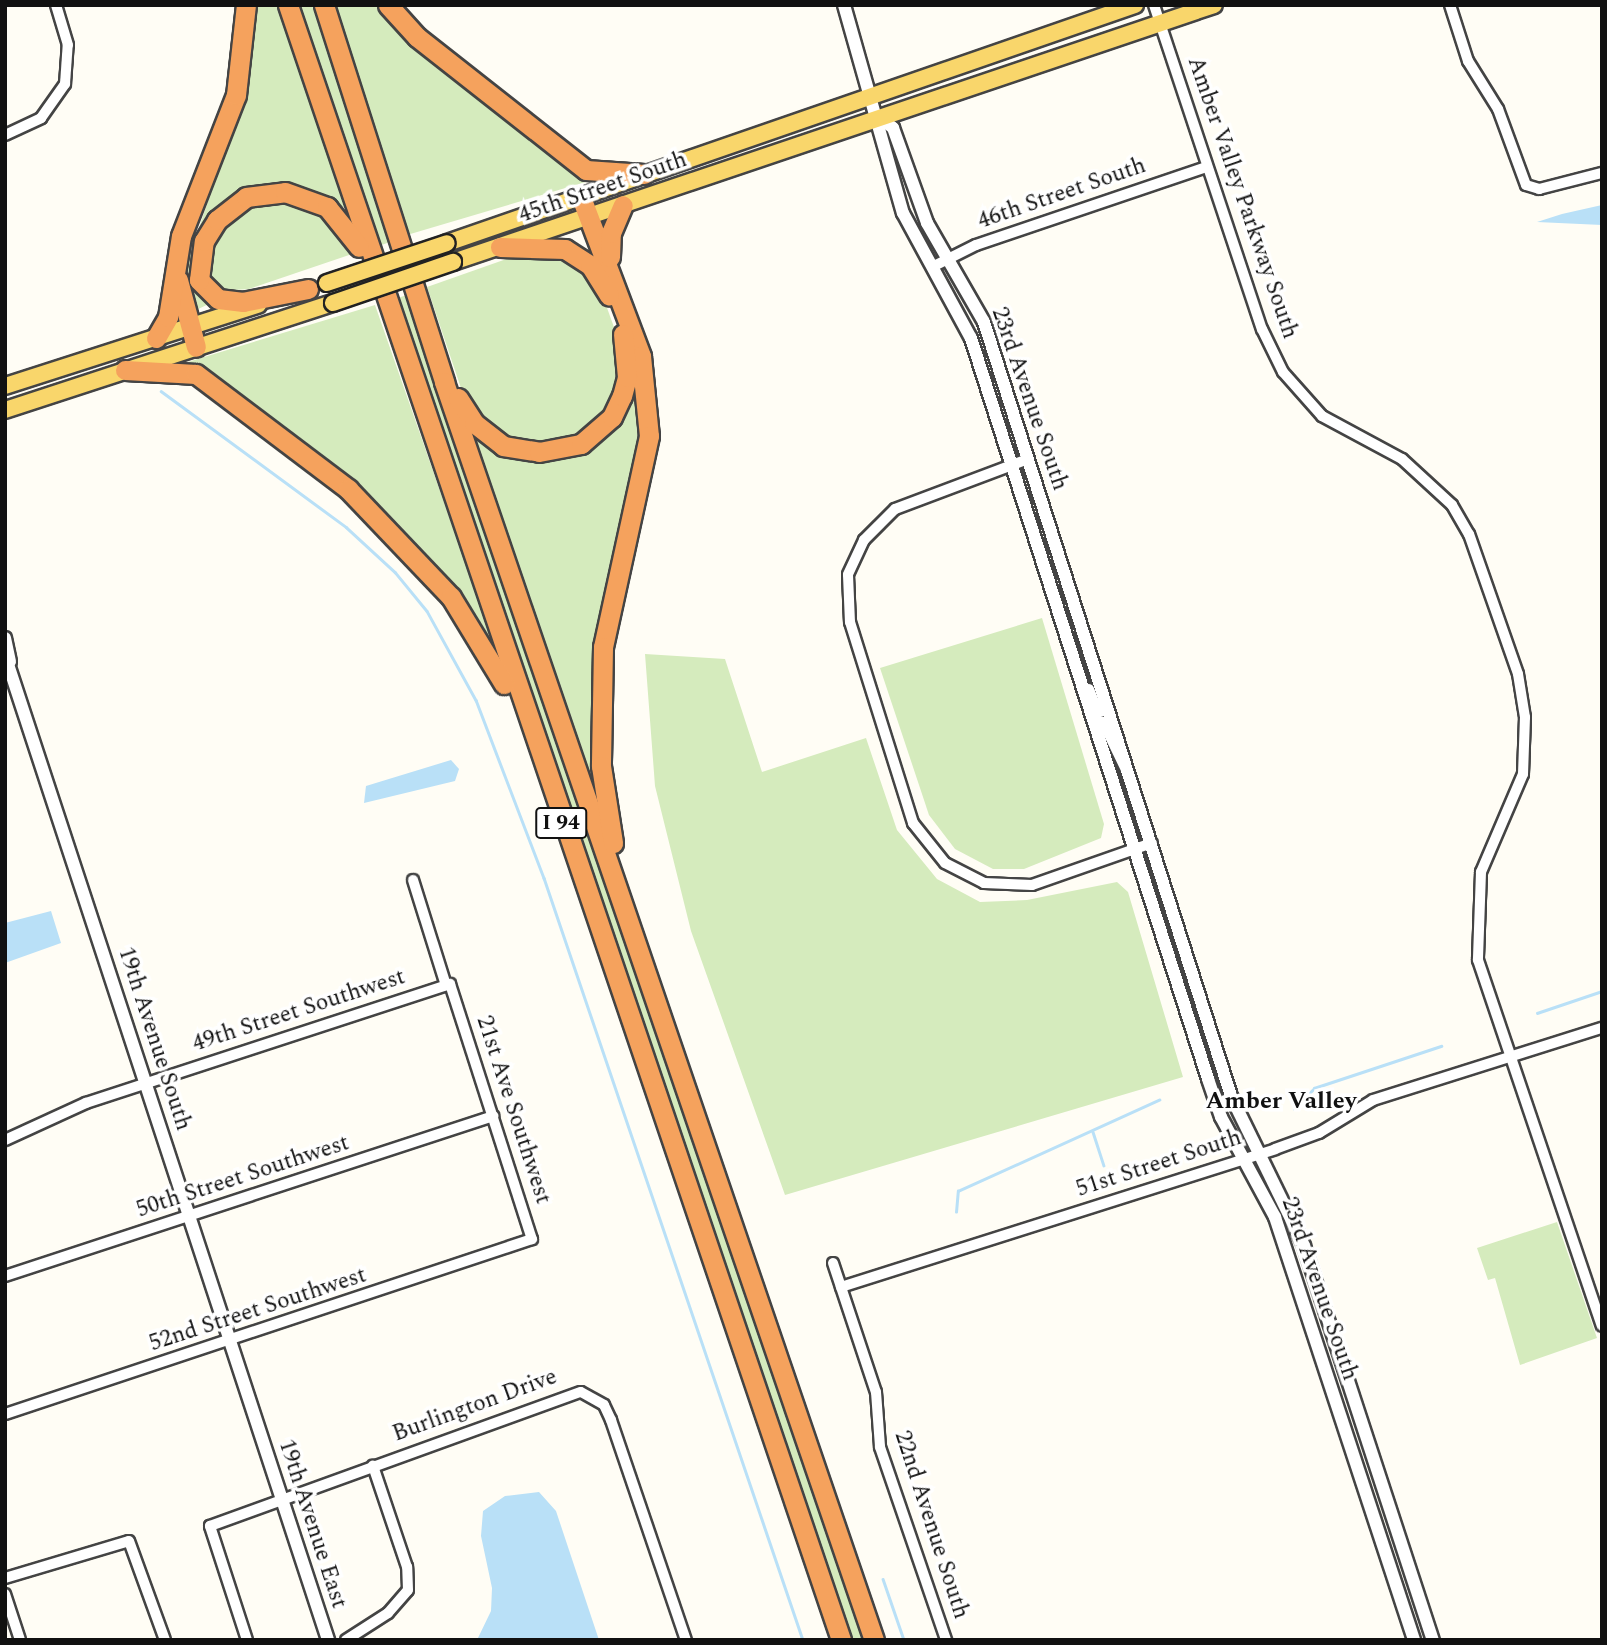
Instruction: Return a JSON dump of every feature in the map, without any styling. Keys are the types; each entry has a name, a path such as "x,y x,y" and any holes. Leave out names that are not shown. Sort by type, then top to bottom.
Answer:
{"highway":[{"path":"156,338 168,317 175,265 236,95 246,5"},
{"name":"I 94","path":"288,5 527,728 841,1640"},
{"name":"I 94","path":"324,5 436,356 624,895 874,1640"},
{"path":"388,5 416,37 586,170 644,174"},
{"path":"318,286 243,302 218,299 199,280 204,241 246,197 285,192 310,197 353,233 391,317"},
{"path":"581,197 612,272 641,356 649,436 603,648 601,766 624,895"},
{"path":"612,272 611,233 623,205"},
{"path":"436,356 474,423 503,446 562,450 581,444 612,417 627,377 627,353 600,276 565,249 500,247"},
{"path":"175,265 196,347"},
{"path":"125,370 196,374 348,489 451,597 527,728"},
{"path":"788,1489 830,1640"},
{"path":"848,1564 883,1640"}],"main road":[{"name":"45th Street South","path":"5,386 447,243 1135,5"},
{"name":"45th Street South","path":"5,410 333,303 1214,5"}],"street":[{"path":"5,135 41,118 56,102 70,63 56,5"},
{"name":"23rd Avenue South","path":"844,5 879,117 877,131 903,213 971,338 1221,1117 1275,1217 1414,1640"},
{"name":"Amber Valley Parkway South","path":"1154,5 1207,167 1283,372 1322,416 1402,459 1452,505 1514,662 1525,717 1523,774 1483,864 1475,927 1485,983 1598,1302 1602,1326"},
{"path":"1450,5 1468,61 1498,109 1521,177 1532,189 1602,173"},
{"name":"23rd Avenue South","path":"879,117 892,128 927,223 984,322 1231,1096 1304,1246 1433,1640"},
{"name":"46th Street South","path":"932,267 1207,167"},
{"path":"1028,459 895,509 864,540 848,575 850,622 913,823 945,863 984,883 1032,885 1152,843"},
{"name":"19th Avenue South","path":"5,638 11,669"},
{"name":"19th Avenue South","path":"5,654 256,1422"},
{"name":"23rd Avenue South","path":"1077,666 1096,709 1110,711"},
{"name":"23rd Avenue South","path":"1094,719 1103,722 1118,765 1130,776"},
{"name":"21st Ave Southwest","path":"413,880 532,1238 524,1246"},
{"name":"49th Street Southwest","path":"5,1140 146,1082 448,984"},
{"name":"51st Street South","path":"841,1287 1261,1154 1319,1133 1373,1100 1602,1028"},
{"name":"50th Street Southwest","path":"5,1276 493,1116"},
{"name":"52nd Street Southwest","path":"5,1414 524,1246"},
{"name":"22nd Avenue South","path":"833,1263 876,1392 880,1447 946,1640"},
{"name":"Burlington Drive","path":"247,1640 210,1526 283,1502 570,1393 593,1396 611,1420 686,1640"},
{"name":"19th Avenue East","path":"256,1422 328,1640"},
{"path":"346,1640 388,1613 408,1590 407,1567 373,1466"},
{"path":"5,1578 129,1541 165,1640"},
{"path":"5,1594 20,1640"}],"green space":[{"path":"252,5 280,5 346,208 273,185 200,236 213,302 194,311 187,264 236,117"},
{"path":"295,5 312,5 390,242 373,248"},
{"path":"334,5 381,5 589,181 407,235"},
{"path":"256,200 311,203 355,253 249,289 217,291 206,278 214,231"},
{"path":"564,253 598,283 619,341 620,387 597,424 560,446 508,443 467,406 427,287 518,255"},
{"path":"407,295 866,1640 849,1640 391,300"},
{"path":"375,305 495,648 489,651 426,558 178,365"},
{"path":"632,370 643,422 621,539 598,783 591,787 473,437 583,448"},
{"path":"1042,618 1104,824 1101,838 1024,869 993,869 955,849 929,815 880,668"},
{"path":"645,654 725,659 762,772 866,738 897,830 937,879 980,902 1027,900 1117,882 1128,892 1183,1077 785,1195 691,931 655,786"},
{"path":"1557,1222 1597,1338 1520,1365 1495,1278 1488,1280 1477,1248"}],"water":[{"path":"1602,205 1602,225 1537,222 1562,214"},
{"path":"451,760 459,769 455,781 364,803 366,786"},
{"path":"51,911 61,943 5,963 5,923"},
{"path":"539,1492 556,1511 599,1640 477,1640 491,1611 492,1588 481,1536 483,1511 505,1496"}],"waterway":[{"path":"161,391 346,527 395,572 427,611 476,700 544,878 803,1640"},
{"path":"1537,1013 1602,991"},
{"path":"1294,1109 1314,1088 1441,1046"},
{"path":"956,1212 958,1191 1159,1100"},
{"path":"1093,1132 1104,1165"},
{"path":"883,1579 904,1640"}],"district":[{"name":"Amber Valley","path":"1281,1102"}]}
